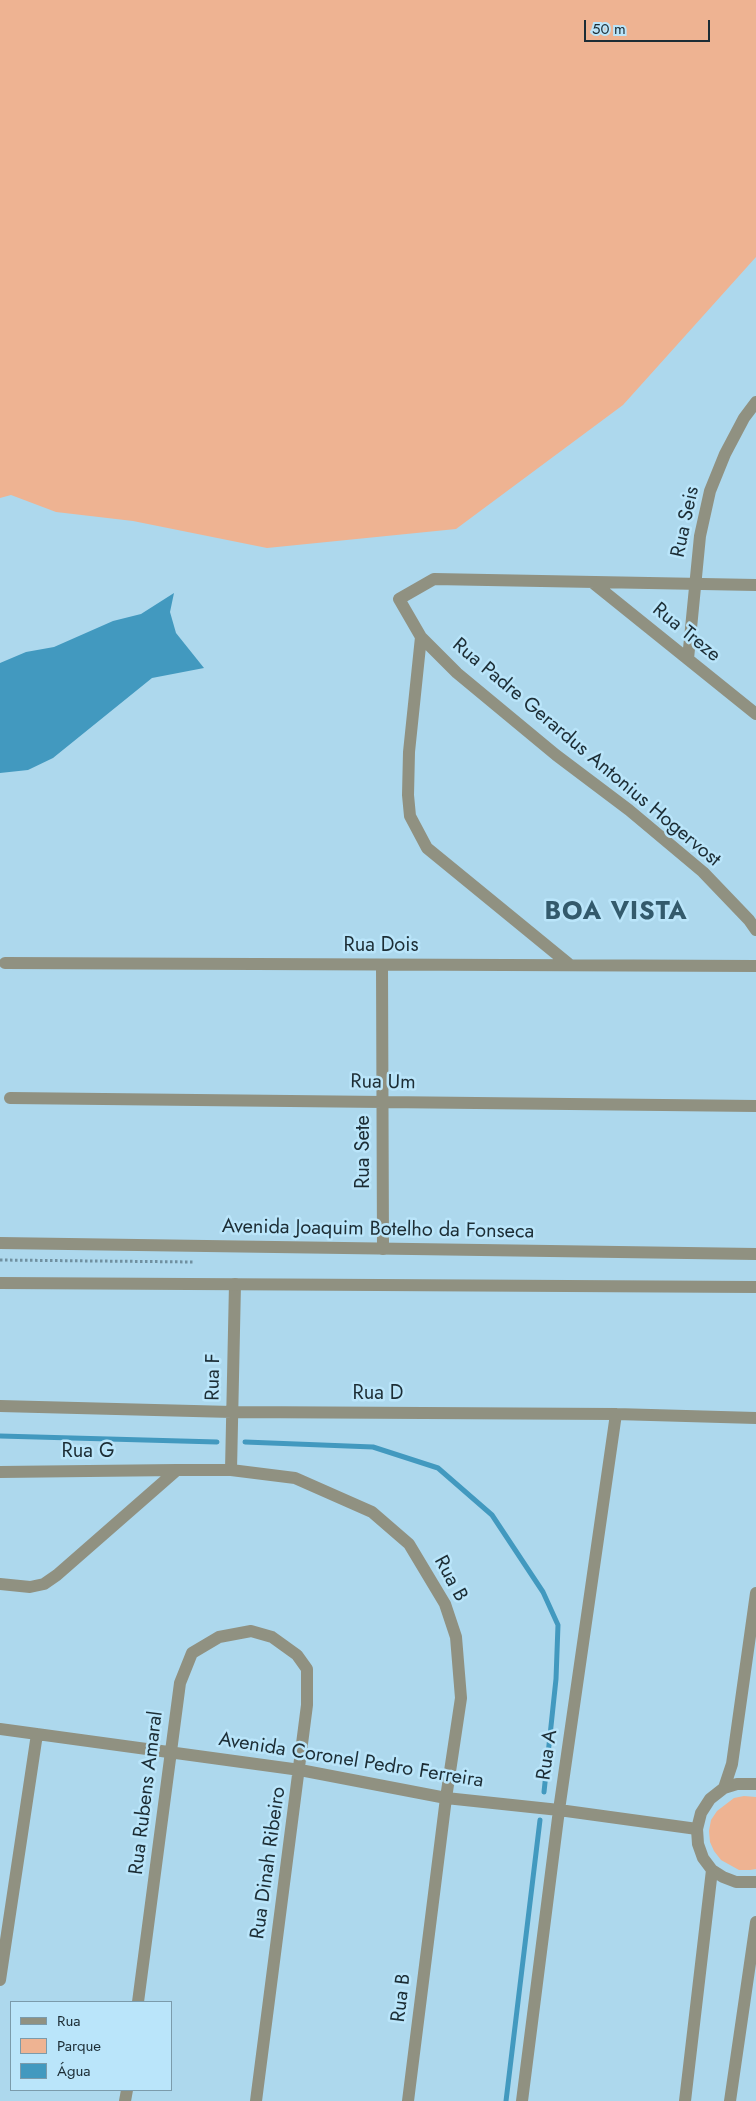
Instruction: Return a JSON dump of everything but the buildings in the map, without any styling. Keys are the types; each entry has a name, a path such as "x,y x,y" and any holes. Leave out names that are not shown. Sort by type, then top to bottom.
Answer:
{"street":[{"name":"Rua Seis","path":"688,659 700,536 710,491 729,447 744,418 756,402"},
{"name":"Rua Padre Gerardus Antonius Hogervost","path":"592,582 434,579 399,599 421,637 457,673 556,755 629,810 702,872 749,920 756,930"},
{"path":"592,582 756,585"},
{"name":"Rua Treze","path":"592,582 756,714"},
{"path":"421,637 409,752 408,795 410,816 427,848 570,965"},
{"name":"Rua Dois","path":"6,963 756,966"},
{"name":"Rua Sete","path":"382,965 383,1249"},
{"name":"Rua Um","path":"10,1098 756,1106"},
{"name":"Avenida Joaquim Botelho da Fonseca","path":"0,1243 756,1254"},
{"path":"0,1283 756,1287"},
{"name":"Rua F","path":"231,1470 235,1284"},
{"name":"Rua D","path":"0,1406 232,1412 616,1414 756,1418"},
{"name":"Rua A","path":"522,2101 558,1810 616,1414"},
{"path":"0,1584 30,1587 44,1584 57,1575 177,1470"},
{"name":"Rua B","path":"177,1470 231,1470 294,1478 372,1512 409,1544 445,1604 456,1637 461,1698 446,1798 408,2101"},
{"name":"Rua G","path":"0,1472 177,1470"},
{"path":"724,1788 732,1764 756,1593"},
{"name":"Rua Rubens Amaral","path":"138,2001 180,1683 192,1653 219,1637 251,1631"},
{"name":"Rua Dinah Ribeiro","path":"251,1631 272,1637 297,1655 307,1669 308,1705 256,2101"},
{"name":"Avenida Coronel Pedro Ferreira","path":"0,1729 300,1770 446,1798 558,1810 697,1829"},
{"path":"0,1980 37,1734"},
{"path":"756,1784 737,1784 724,1788 710,1799 701,1812 697,1829 698,1844 703,1858 712,1870 736,1882 756,1882"},
{"path":"685,2101 712,1870"},
{"path":"730,2101 756,1922"}],"green space":[{"path":"0,0 756,0 756,257 623,405 456,529 267,548 133,521 56,512 11,495 0,498"},
{"path":"744,1796 756,1797 756,1869 750,1870 739,1870 721,1860 710,1842 709,1831 711,1820 717,1811 734,1798"}],"water":[{"path":"174,593 170,612 176,633 204,668 152,678 53,758 28,770 0,773 0,663 26,652 54,647 113,621 141,614"}],"waterway":[{"path":"0,1436 217,1442"},
{"path":"245,1442 373,1447 438,1468 492,1515 543,1592 558,1625 556,1679 544,1792"},
{"path":"506,2101 540,1820"}],"district":[{"name":"BOA VISTA","path":"616,913"}]}
